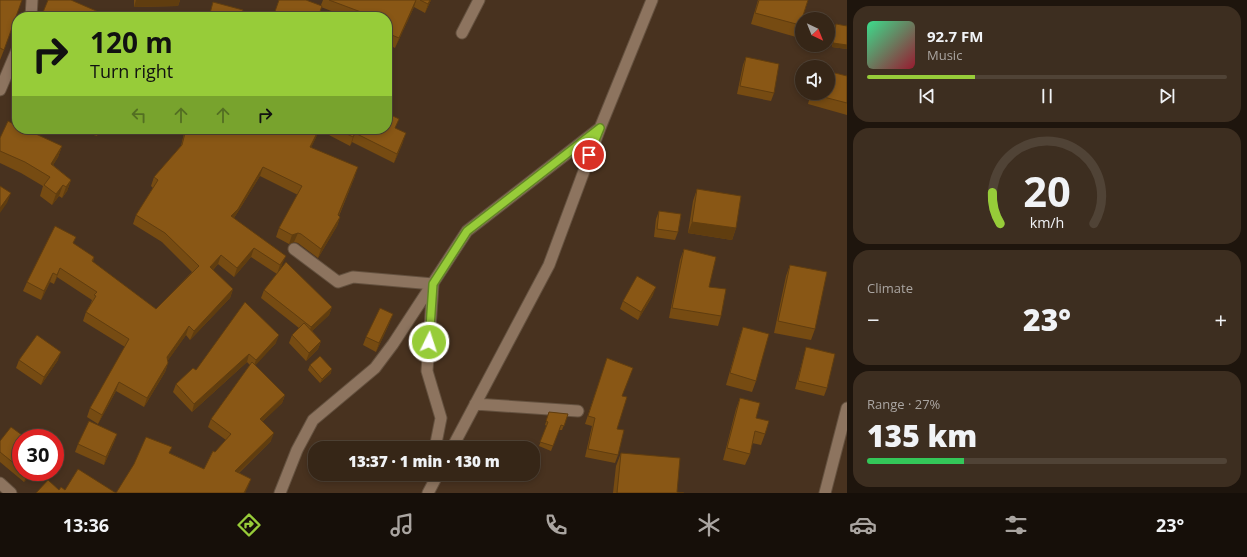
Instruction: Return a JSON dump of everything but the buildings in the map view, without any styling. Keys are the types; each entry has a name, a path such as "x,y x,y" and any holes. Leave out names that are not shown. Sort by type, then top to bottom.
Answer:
{"street":[{"path":"31,12 32,0"},
{"path":"462,33 479,0"},
{"path":"456,441 549,265 600,128 652,0"},
{"path":"0,90 12,62"},
{"path":"280,493 297,450 313,420 375,368 433,284 467,231 600,128"},
{"path":"294,249 338,282 353,277 433,284"},
{"path":"433,284 427,371 440,418 436,441"},
{"path":"475,404 578,411"},
{"path":"825,493 842,443 847,408"},
{"path":"428,493 430,481"},
{"path":"428,493 434,481"},
{"path":"0,483 11,493"}],"route":[{"path":"429,342 433,284 467,231 492,210 600,128 589,155"}]}
